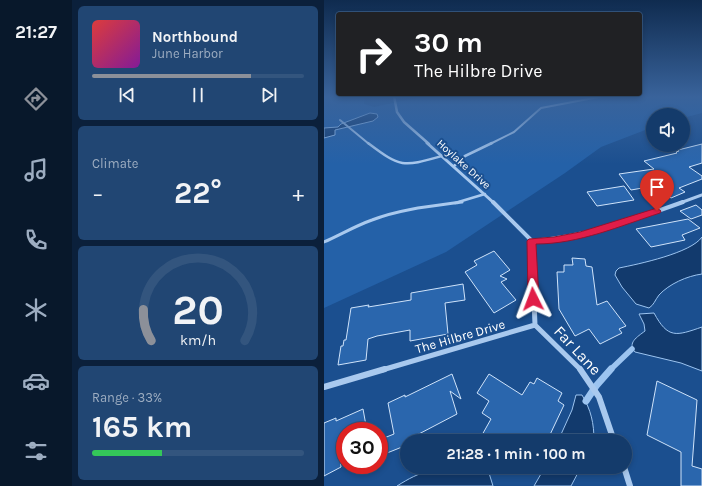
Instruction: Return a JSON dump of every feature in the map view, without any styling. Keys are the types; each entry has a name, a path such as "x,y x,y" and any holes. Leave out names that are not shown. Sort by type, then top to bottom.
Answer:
{"street":[{"name":"Hoylake Drive","path":"402,119 485,194 532,241"},
{"path":"535,325 532,241 554,241 586,234 702,195"},
{"name":"Far Lane","path":"535,325 586,377 599,397 612,434"},
{"name":"The Hilbre Drive","path":"324,386 535,325"},
{"path":"626,474 630,486"}],"lane":[{"path":"454,166 465,156 514,132 529,119"},
{"path":"340,120 387,156 401,164 413,163 442,156"},
{"path":"324,242 371,220 390,214 418,208 462,202 485,194"}],"shaded area":[{"path":"324,119 646,119 646,130 601,147 565,173 446,252 324,308"},
{"path":"355,119 376,119 373,121 335,130 335,135 324,138 324,128 338,127 341,124"},
{"path":"702,237 702,274 684,279 668,287 659,295 649,308 636,304 622,287 615,275 619,268 651,261 676,253 696,243"},
{"path":"654,313 668,331 674,333 686,332 702,327 702,371 681,363 635,352 632,346 634,340 645,331 644,324 639,314"},
{"path":"576,395 582,395 590,411 593,422 593,434 561,434 572,410"},
{"path":"421,474 489,474 493,486 397,486"},
{"path":"541,474 577,474 571,486 534,486"}],"building":[{"path":"702,144 702,163 689,167 702,176 702,179 679,188 685,192 671,198 654,186 631,190 619,174 654,169 644,161 677,153 676,152 690,152 690,147"},
{"path":"624,186 634,200 597,206 587,192"},
{"path":"696,205 702,210 702,215 691,219 680,211"},
{"path":"688,219 700,228 682,235 685,240 651,247 636,229"},
{"path":"494,251 510,270 500,276 507,279 501,282 516,300 494,313 465,272 477,265 474,261"},
{"path":"572,258 585,259 586,266 592,267 597,305 607,301 626,326 619,329 622,333 600,344 589,329 575,336 559,309 557,272 564,272 564,265 573,265"},
{"path":"463,284 465,300 445,303 448,334 410,341 410,330 377,336 368,339 366,360 338,365 341,346 343,346 344,340 346,340 351,308 369,305 368,307 411,300 411,293"},
{"path":"452,374 461,399 450,391 457,414 419,434 400,434 400,448 388,453 388,436 394,434 388,403 405,395 405,397"},
{"path":"489,374 522,395 530,382 534,384 537,378 562,393 558,401 564,405 550,434 483,434 491,419 482,413 489,401 477,393"},
{"path":"657,381 697,400 692,466 702,469 702,486 681,486 681,452 647,435"},
{"path":"363,409 365,422 336,422 336,470 324,476 324,423 336,418 336,421"}],"waterway":[{"path":"611,369 632,349"},
{"path":"586,401 596,386 611,369"}],"route":[{"path":"533,299 532,241 554,241 566,239 657,211"}]}
